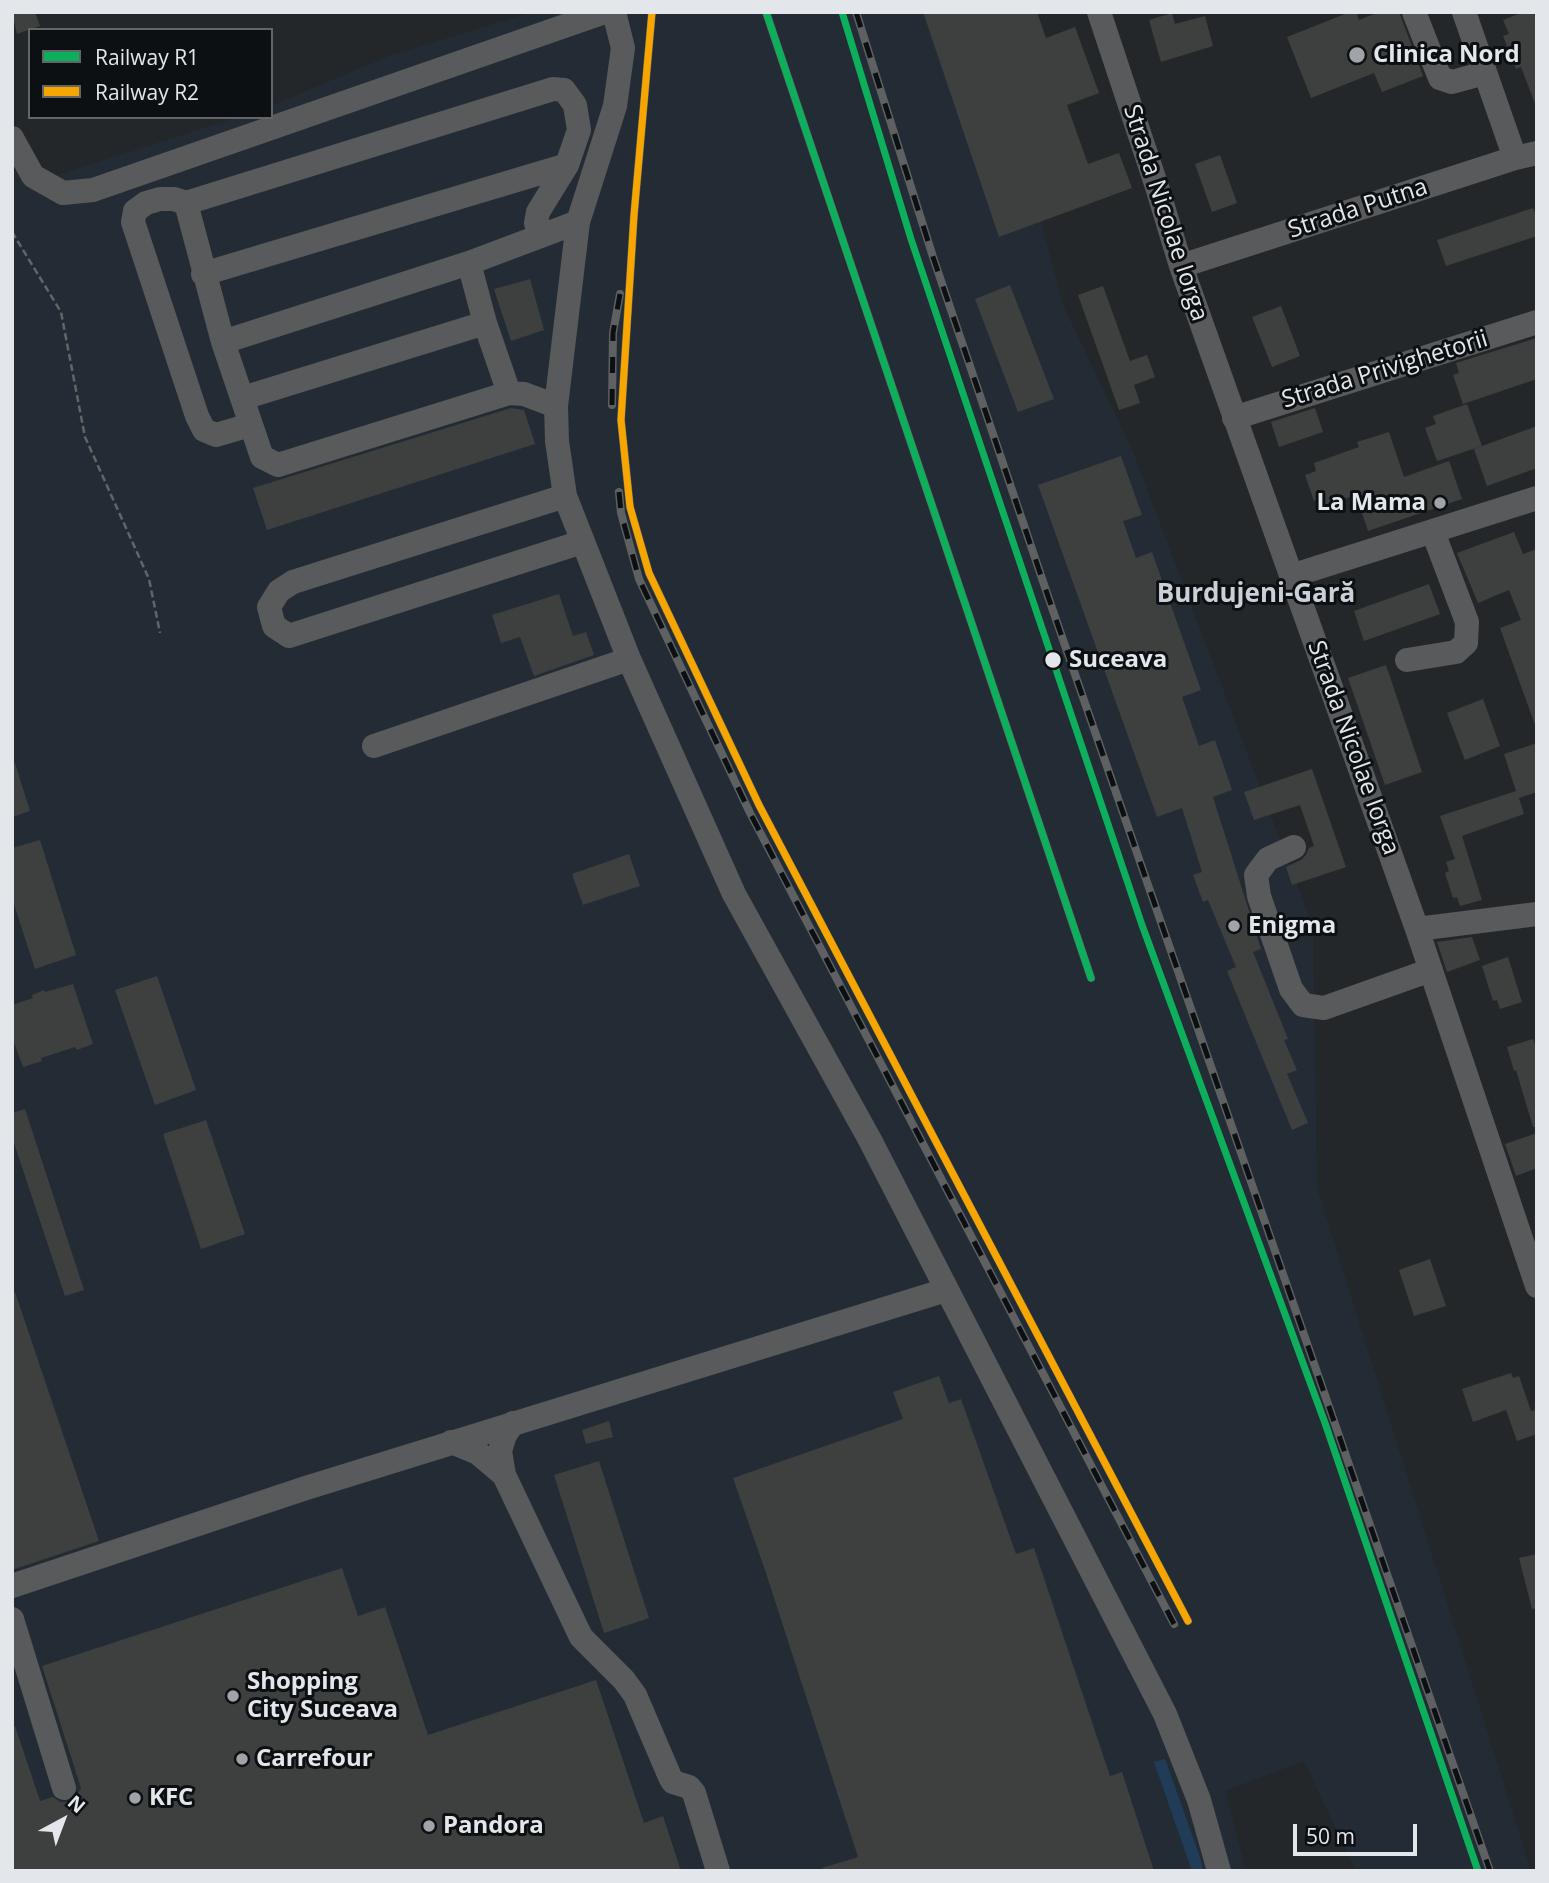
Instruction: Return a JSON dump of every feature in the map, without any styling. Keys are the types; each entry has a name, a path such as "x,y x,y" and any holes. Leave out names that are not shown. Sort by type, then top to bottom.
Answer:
{"street":[{"path":"12,138 33,176 63,193 93,190 606,12"},
{"path":"614,12 623,48 614,106 578,222 556,406 557,442 565,496 629,659 734,894 870,1140 1165,1714 1199,1800 1219,1871"},
{"name":"Strada Nicolae Iorga","path":"1099,12 1181,266 1417,929 1537,1286"},
{"path":"1414,12 1440,78 1452,82 1485,73"},
{"path":"1464,12 1485,73 1526,156"},
{"path":"250,425 216,435 204,430 197,416 133,222 135,211 146,203 160,199 186,202 553,89 564,90 575,105 579,130 567,165 538,212 536,223 539,236"},
{"name":"Strada Putna","path":"1181,266 1526,156"},
{"path":"203,274 567,165"},
{"path":"186,202 223,342 262,457 278,465 509,393 524,394 556,406"},
{"path":"223,342 469,263 578,222"},
{"path":"469,263 485,323 509,393"},
{"name":"Strada Privighetorii","path":"1234,418 1537,321"},
{"path":"243,398 485,323"},
{"path":"565,496 293,582 279,591 269,607 274,626 289,636 582,542"},
{"path":"1291,576 1537,498"},
{"path":"1407,660 1456,652 1466,643 1467,622 1433,532"},
{"path":"374,746 629,659"},
{"path":"1294,847 1268,859 1256,875 1259,896 1291,989 1303,1005 1324,1008 1431,970"},
{"path":"1417,929 1537,914"},
{"path":"12,1586 451,1442 946,1290"},
{"path":"513,1423 505,1435 500,1451 504,1475 581,1637 624,1680 635,1695 670,1777 674,1782 689,1787 694,1793 718,1871"},
{"path":"451,1442 478,1453 504,1475"},
{"path":"12,1619 64,1788"}],"path":[{"path":"12,232 61,312 85,437 149,579 160,633"}],"shaded area":[{"path":"522,12 985,12 1063,305 1133,452 1313,927 1317,1188 1531,1871 1356,1871 1304,1761 1225,1791 1246,1871 12,1871 12,171 57,175 233,119 273,119 273,105 389,56 523,15"},
{"path":"1165,1759 1203,1871 1192,1871 1154,1762"}],"building":[{"path":"12,12 35,12 40,26 17,34"},
{"path":"923,12 1037,12 1046,38 1075,27 1099,93 1067,105 1088,164 1119,153 1132,188 999,237"},
{"name":"Clinica Nord","path":"1356,12 1359,20 1379,12 1399,12 1423,76 1382,92 1374,73 1311,98 1287,37"},
{"path":"1523,12 1533,12 1537,21 1536,106 1521,67 1516,69 1503,36 1509,34 1503,20"},
{"path":"1172,13 1175,24 1205,16 1213,46 1161,62 1149,20"},
{"path":"1220,155 1237,203 1212,212 1195,164"},
{"path":"1533,208 1537,218 1537,236 1446,266 1437,240"},
{"path":"530,279 544,330 511,341 494,289"},
{"path":"1010,285 1054,399 1018,412 975,299"},
{"path":"1103,286 1130,361 1147,355 1155,377 1134,385 1140,403 1119,410 1078,295"},
{"path":"1281,306 1300,356 1272,367 1252,317"},
{"path":"1537,338 1537,379 1463,404 1453,375 1459,373 1456,363"},
{"path":"1467,404 1482,446 1437,461 1425,428 1436,424 1433,416"},
{"path":"511,408 524,410 535,444 267,530 253,488"},
{"path":"1315,408 1323,432 1279,447 1271,422"},
{"path":"1537,426 1537,468 1487,486 1474,449"},
{"path":"1389,432 1404,477 1449,461 1462,499 1368,531 1356,495 1324,506 1321,498 1314,501 1305,475 1316,471 1314,463 1359,447 1357,442"},
{"path":"1121,456 1142,515 1123,521 1136,558 1152,552 1201,690 1182,697 1199,746 1215,740 1232,790 1213,797 1261,949 1253,952 1288,1039 1284,1040 1297,1070 1287,1074 1308,1123 1292,1130 1227,971 1236,967 1208,900 1203,902 1193,875 1202,872 1182,808 1157,817 1038,485"},
{"path":"1514,532 1523,554 1537,549 1537,725 1500,628 1521,620 1509,590 1478,603 1457,553"},
{"path":"1429,584 1440,614 1364,641 1354,611"},
{"path":"559,594 573,636 586,632 594,655 534,676 520,637 501,643 492,615"},
{"path":"1386,665 1422,772 1385,785 1348,678"},
{"path":"1483,699 1500,746 1465,760 1447,713"},
{"path":"1537,743 1537,792 1519,798 1524,814 1462,836 1482,900 1460,906 1457,897 1453,898 1445,873 1449,871 1446,862 1455,859 1440,816 1516,791 1504,754"},
{"path":"12,763 15,763 30,811 12,817"},
{"path":"1312,769 1346,867 1292,885 1286,867 1301,860 1309,848 1314,846 1300,805 1254,820 1244,792"},
{"path":"40,840 76,955 35,969 12,898 12,848"},
{"path":"629,854 640,886 583,905 572,874"},
{"path":"1472,937 1480,960 1447,972 1437,942"},
{"path":"1508,957 1522,1002 1500,1009 1497,1000 1493,1001 1482,966"},
{"path":"157,976 196,1090 155,1105 115,990"},
{"path":"73,984 93,1044 41,1058 42,1061 23,1067 12,1037 12,1005 33,998 32,995 44,990 45,992"},
{"path":"1533,1039 1537,1050 1537,1127 1533,1127 1507,1047"},
{"path":"25,1109 84,1290 65,1296 12,1137 12,1113"},
{"path":"206,1120 245,1234 201,1249 163,1134"},
{"path":"1537,1133 1537,1168 1516,1176 1505,1144"},
{"path":"1430,1259 1446,1306 1414,1316 1399,1270"},
{"path":"12,1292 15,1292 99,1541 12,1570"},
{"path":"1511,1373 1513,1378 1519,1376 1531,1411 1537,1410 1537,1434 1517,1441 1506,1410 1473,1422 1462,1389"},
{"path":"939,1376 949,1403 961,1399 1016,1554 1034,1548 1110,1776 1122,1772 1154,1871 823,1871 822,1868 858,1857 733,1478 903,1419 893,1392"},
{"path":"609,1421 613,1437 586,1444 582,1430"},
{"path":"599,1461 649,1618 604,1633 554,1475"},
{"path":"1537,1554 1537,1608 1532,1609 1519,1558"},
{"name":"Shopping City Suceava","path":"342,1568 358,1616 385,1607 428,1735 596,1680 644,1823 663,1816 681,1871 12,1871 12,1726 15,1726 40,1801 53,1797 60,1802 69,1802 81,1788 42,1666"}],"railway":[{"path":"652,12 634,215 621,420 630,507 649,573 759,805 1188,1621"},
{"path":"766,12 1091,978"},
{"path":"856,12 933,257 1052,608 1490,1871"},
{"path":"612,405 613,333 620,294"},
{"path":"619,492 621,513 639,579 750,813 1174,1624"}],"rail line":[{"name":"R2","path":"652,12 634,215 621,420 630,507 649,573 759,805 1188,1621"},
{"name":"R1","path":"766,12 1091,978"},
{"name":"R1","path":"842,12 911,239 1142,925 1325,1423 1478,1871"}],"place":[{"name":"Clinica Nord","path":"1357,55"},
{"name":"La Mama","path":"1440,503"},
{"name":"Suceava","path":"1053,660"},
{"name":"Enigma","path":"1234,926"},
{"name":"Shopping City Suceava","path":"233,1696"},
{"name":"Carrefour","path":"242,1759"},
{"name":"KFC","path":"135,1798"},
{"name":"Pandora","path":"429,1826"}],"district":[{"name":"Burdujeni-Gară","path":"1256,595"}]}
